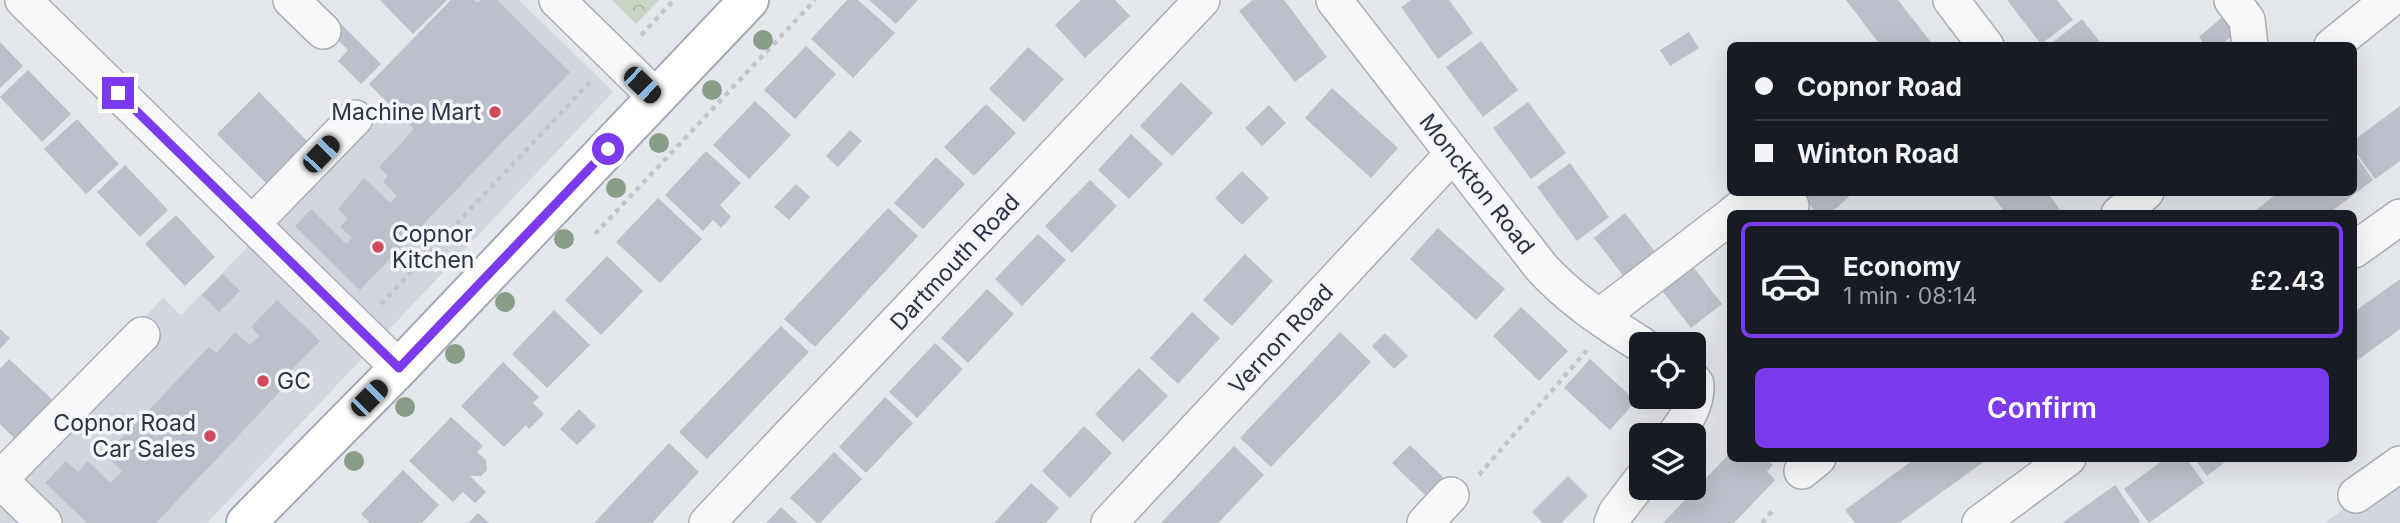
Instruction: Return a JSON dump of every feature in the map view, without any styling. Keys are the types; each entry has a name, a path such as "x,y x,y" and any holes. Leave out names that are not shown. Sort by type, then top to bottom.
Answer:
{"main road":[{"path":"246,523 399,368 749,0"}],"street":[{"path":"23,0 399,368"},
{"path":"557,0 657,98"},
{"name":"Dartmouth Road","path":"707,523 1202,0"},
{"name":"Monckton Road","path":"1334,0 1541,267 1562,290 1629,337"},
{"path":"1951,0 1983,42"},
{"path":"2232,0 2247,20 2250,42"},
{"path":"2337,42 2389,0"},
{"path":"252,224 355,118"},
{"name":"Vernon Road","path":"1110,523 1453,154"},
{"path":"2102,196 2114,210"},
{"path":"2122,210 2141,196"},
{"path":"1744,210 1775,197"},
{"path":"1604,321 1727,219"},
{"path":"2357,248 2398,222"},
{"path":"44,523 0,480 142,335"},
{"path":"1980,523 2063,462"},
{"path":"2356,495 2400,464"},
{"path":"1425,523 1463,487"},
{"path":"1612,523 1629,496"}],"path":[{"path":"358,328 614,57 642,34 674,0"},
{"path":"595,234 815,0"},
{"path":"1463,487 1604,321"},
{"path":"1762,523 1773,510"}],"shaded area":[{"path":"451,0 519,0 613,92 207,523 0,523 0,466 163,298 181,315 388,104 369,84"},
{"path":"2400,468 2400,523 2324,523"}],"green space":[{"path":"612,0 659,0 636,24"}],"building":[{"path":"380,0 447,0 413,34"},
{"path":"451,0 474,0 477,3 481,0 497,0 570,72 360,290 295,226 311,209 346,244 352,238 340,227 348,219 338,209 364,178 390,203 397,196 383,182 388,176 379,167 414,129 369,84"},
{"path":"847,0 858,0 895,33 853,78 811,39"},
{"path":"869,0 918,0 896,24"},
{"path":"1081,0 1115,0 1130,16 1085,58 1055,25"},
{"path":"1253,0 1284,0 1327,57 1295,82 1239,11"},
{"path":"1411,0 1449,0 1473,33 1438,59 1401,7"},
{"path":"1846,0 1898,0 1931,42 1878,42"},
{"path":"2007,0 2057,0 2073,20 2044,42 2039,42"},
{"path":"2227,13 2241,29 2225,42 2202,42 2199,37"},
{"path":"335,18 381,64 361,84 338,61 348,50 326,28"},
{"path":"2082,19 2100,42 2053,42"},
{"path":"1689,32 1699,48 1670,66 1660,50"},
{"path":"1481,41 1518,90 1483,117 1446,67"},
{"path":"0,42 23,66 0,88"},
{"path":"806,46 836,74 795,119 764,90"},
{"path":"1028,47 1064,79 1024,122 989,89"},
{"path":"28,70 71,114 42,142 0,97"},
{"path":"1181,82 1213,113 1172,156 1140,126"},
{"path":"1332,88 1398,148 1371,178 1305,118"},
{"path":"259,92 311,145 270,187 217,134"},
{"path":"755,101 791,135 749,179 713,145"},
{"path":"1528,102 1566,153 1531,179 1493,128"},
{"path":"986,104 1016,133 974,176 944,147"},
{"path":"1269,105 1286,123 1262,146 1245,128"},
{"path":"2400,106 2400,161 2375,179 2357,154 2357,138"},
{"path":"77,119 119,164 86,194 44,149"},
{"path":"850,130 862,141 838,167 826,156"},
{"path":"1131,134 1163,164 1129,199 1098,170"},
{"path":"706,151 741,183 720,205 731,217 721,228 713,220 703,231 665,195"},
{"path":"936,157 965,184 923,229 894,203"},
{"path":"2357,157 2373,180 2357,192"},
{"path":"1570,163 1609,217 1577,241 1537,187"},
{"path":"125,165 168,210 140,237 97,192"},
{"path":"1242,171 1269,198 1242,225 1215,198"},
{"path":"1090,180 1117,206 1072,253 1045,226"},
{"path":"796,184 810,197 789,220 774,207"},
{"path":"1803,196 1849,197 1834,210 1814,210"},
{"path":"1993,196 2050,196 2060,210 2003,210"},
{"path":"2274,196 2352,196 2333,210 2256,210"},
{"path":"658,198 702,239 660,283 616,242"},
{"path":"888,208 918,236 815,347 784,319"},
{"path":"1625,213 1663,262 1632,287 1594,238"},
{"path":"176,215 215,257 185,286 145,244"},
{"path":"1438,228 1505,289 1476,320 1410,259"},
{"path":"1038,234 1066,260 1022,306 995,279"},
{"path":"1245,254 1273,281 1232,326 1203,300"},
{"path":"1684,255 1722,304 1691,328 1653,279"},
{"path":"607,256 643,291 601,335 565,300"},
{"path":"223,274 240,291 219,312 202,295"},
{"path":"2400,279 2400,329 2357,361 2357,310"},
{"path":"987,289 1014,314 968,363 941,338"},
{"path":"277,300 320,341 284,378 289,382 156,523 87,523 45,483 66,461 78,472 88,461 110,483 122,471 105,455 139,420 157,437 165,429 147,412 209,347 216,353 235,332 250,345 259,336 251,327"},
{"path":"1521,307 1568,351 1539,381 1493,336"},
{"path":"554,310 590,345 547,388 512,354"},
{"path":"1192,312 1220,338 1178,384 1150,358"},
{"path":"781,326 809,352 707,459 679,432"},
{"path":"0,329 10,338 0,349"},
{"path":"1340,332 1371,362 1271,467 1240,438"},
{"path":"1385,333 1408,356 1394,369 1372,346"},
{"path":"935,343 963,369 917,418 889,392"},
{"path":"9,359 56,403 18,442 0,424 0,369"},
{"path":"1590,359 1629,395 1629,409 1610,430 1564,388"},
{"path":"503,362 539,397 533,403 544,414 529,429 526,425 504,447 461,406"},
{"path":"1139,368 1168,396 1123,442 1095,414"},
{"path":"885,397 913,423 866,473 839,447"},
{"path":"579,409 596,426 577,445 560,429"},
{"path":"451,417 483,446 477,452 486,460 487,470 481,476 470,476 486,492 475,503 463,492 453,502 409,461"},
{"path":"1084,426 1112,453 1070,498 1042,471"},
{"path":"669,443 699,472 652,523 594,523"},
{"path":"1410,445 1443,477 1425,495 1392,463"},
{"path":"1234,446 1264,475 1218,523 1161,523"},
{"path":"834,452 862,479 817,523 790,498"},
{"path":"1727,456 1727,462 1770,462 1773,465 1767,471 1775,480 1734,523 1663,523 1685,500 1706,500 1706,478"},
{"path":"1911,462 1984,462 1899,523 1855,523 1845,510"},
{"path":"2161,462 2189,462 2204,483 2149,523 2124,489"},
{"path":"2197,462 2225,462 2207,476"},
{"path":"403,470 439,505 422,523 370,523 361,514"},
{"path":"1568,476 1588,496 1561,523 1543,523 1532,512"},
{"path":"1031,483 1059,508 1046,523 994,523"},
{"path":"2115,485 2140,521 2138,523 2062,523"},
{"path":"781,507 798,523 766,523"},
{"path":"478,513 489,523 468,523"}],"place":[{"name":"Machine Mart","path":"495,112"},
{"name":"Copnor Kitchen","path":"378,247"},
{"name":"GC","path":"263,381"},
{"name":"Copnor Road Car Sales","path":"210,436"}],"route":[{"path":"118,93 399,368 608,149"}]}
